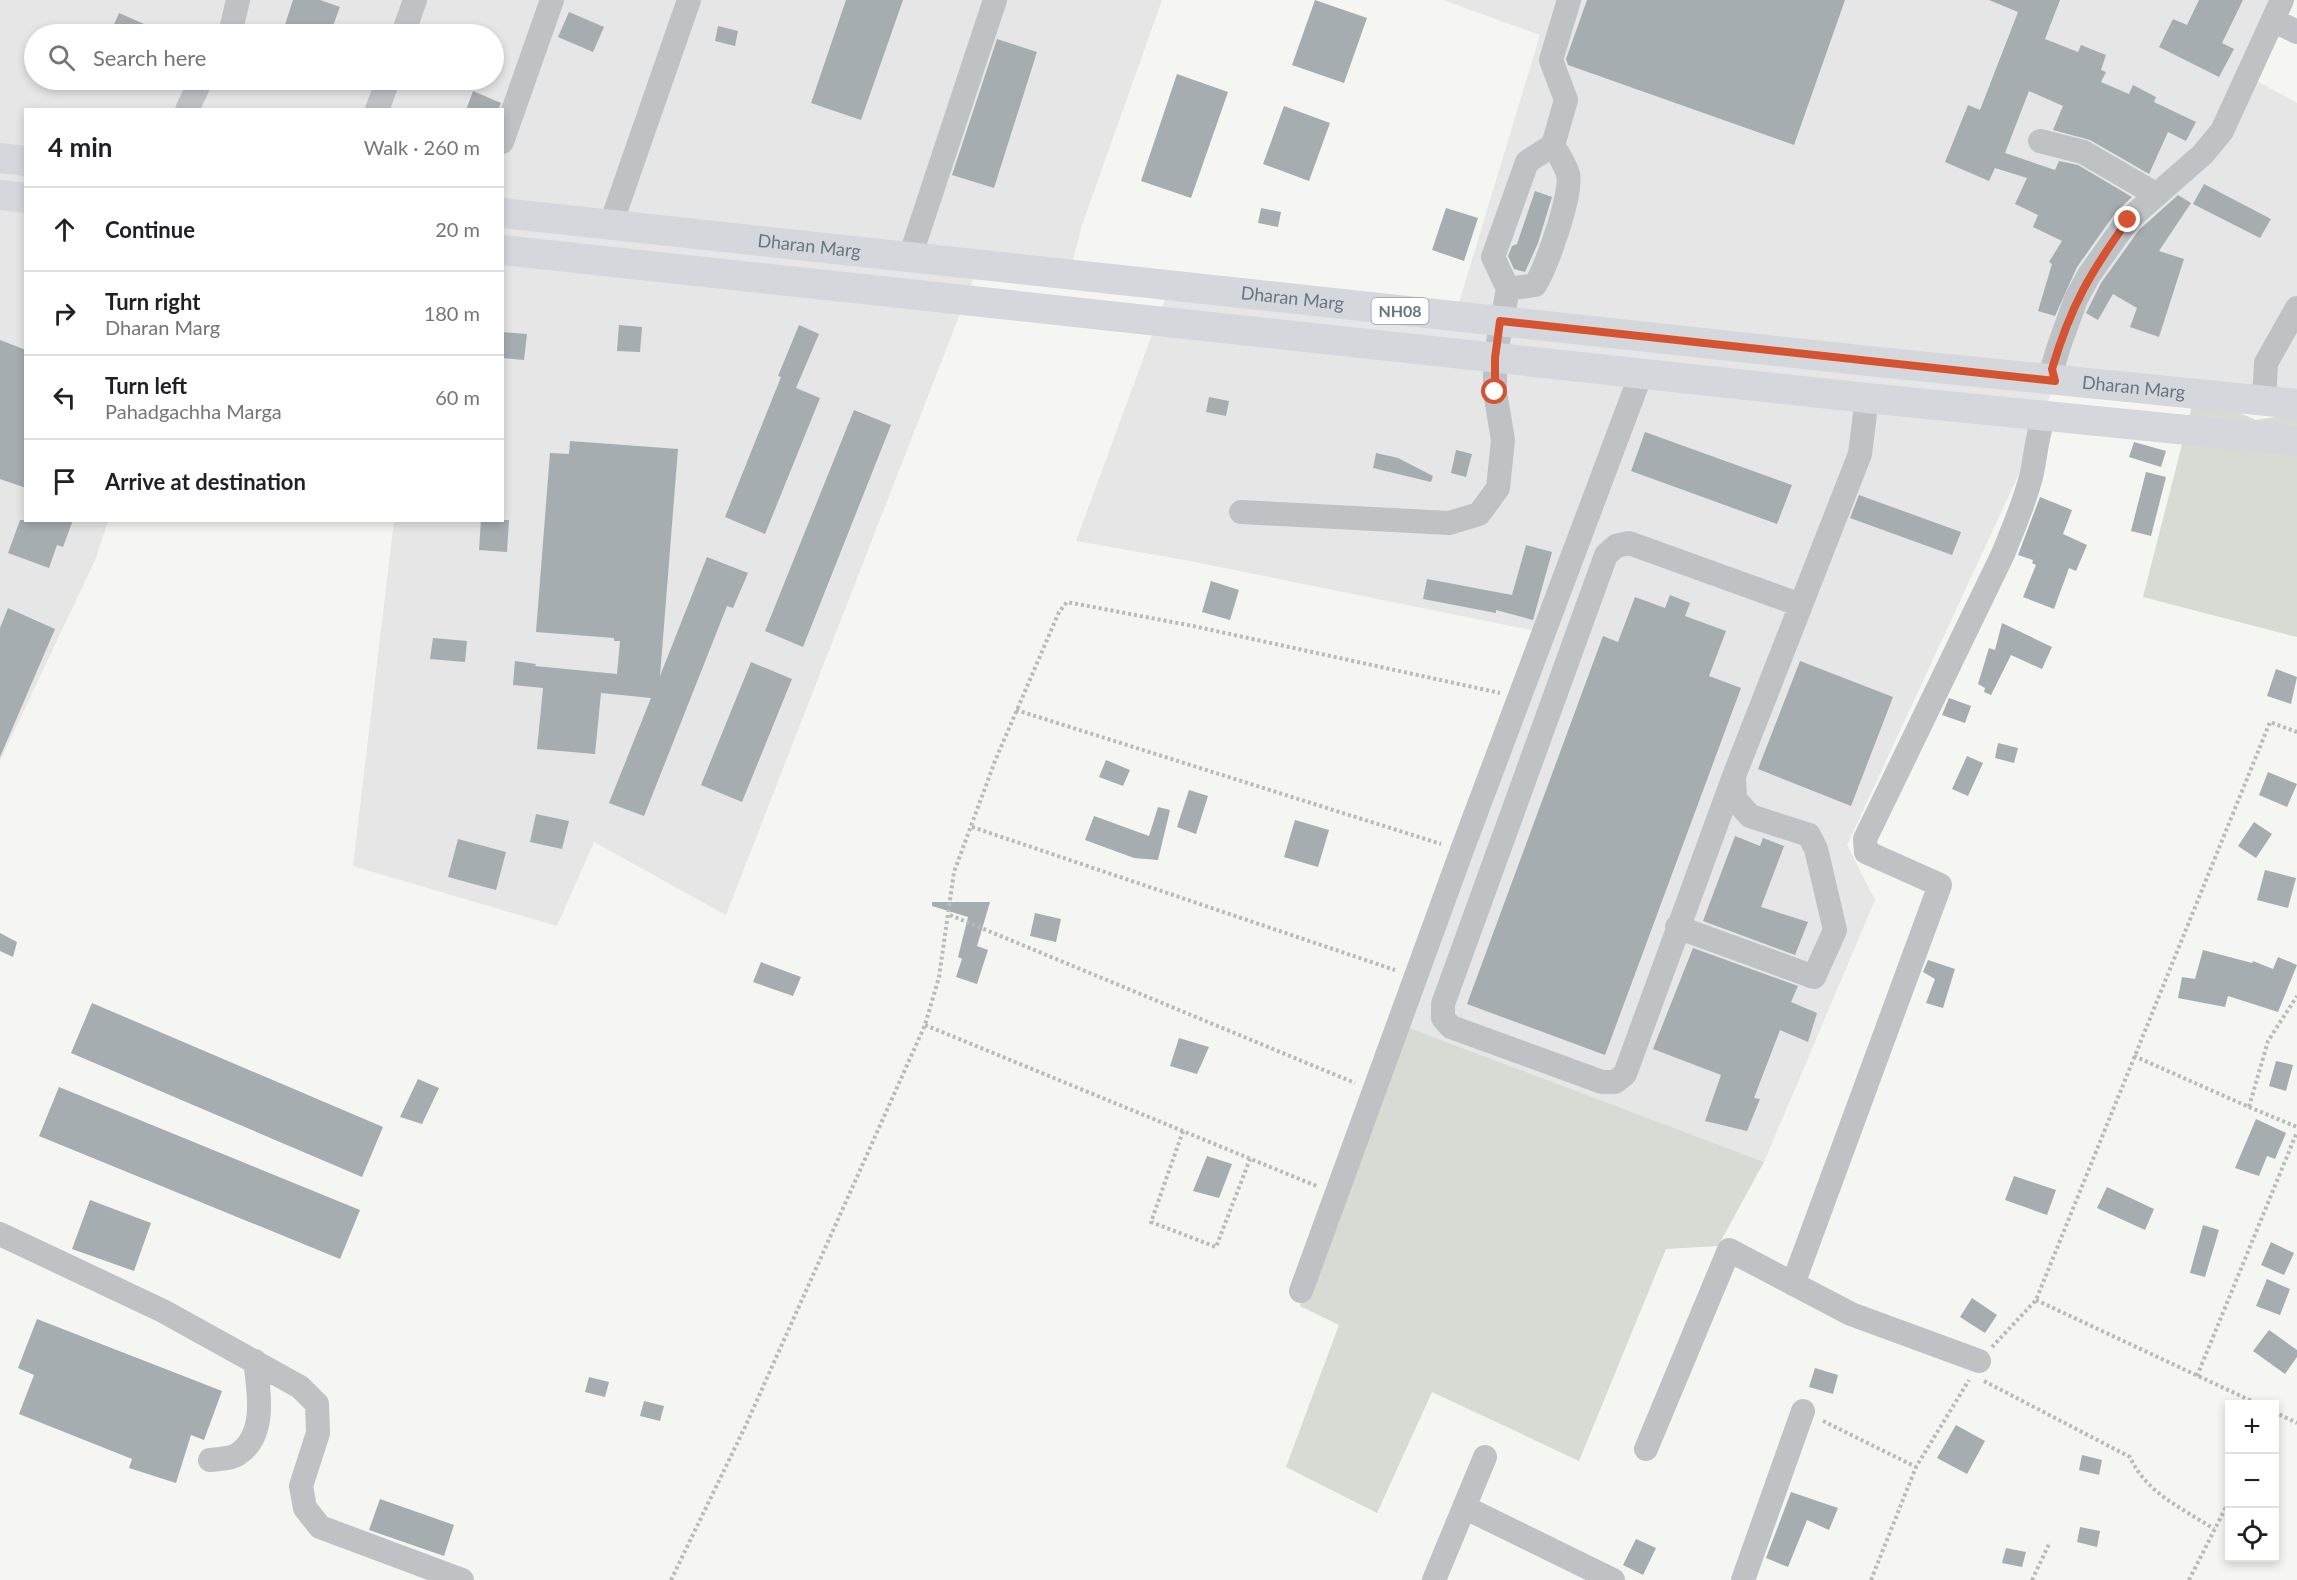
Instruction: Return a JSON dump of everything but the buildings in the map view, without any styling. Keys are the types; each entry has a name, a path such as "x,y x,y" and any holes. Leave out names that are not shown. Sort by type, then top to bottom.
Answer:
{"main road":[{"path":"0,158 24,160"},
{"path":"0,195 24,198"},
{"name":"Dharan Marg","path":"504,213 2055,381 2297,404"},
{"name":"Dharan Marg","path":"504,250 2044,417 2297,441"}],"street":[{"path":"232,24 238,0"},
{"path":"407,24 415,0"},
{"path":"504,136 552,0"},
{"path":"611,225 689,0"},
{"path":"910,257 995,0"},
{"path":"1241,512 1449,523 1479,514 1498,488 1503,440 1495,392 1495,358 1500,321 1508,289 1493,257 1527,162 1553,145 1566,100 1551,60 1569,0"},
{"path":"2055,381 2052,369 2059,346 2076,299 2089,275 2128,220 2203,154 2222,131 2278,10 2297,32"},
{"path":"188,108 196,90"},
{"path":"378,108 384,90"},
{"path":"2040,141 2083,152 2157,195"},
{"path":"1508,289 1535,285 1544,271 1565,200 1569,175 1553,145"},
{"path":"2264,401 2266,363 2297,308"},
{"path":"1301,1291 1462,850 1641,374"},
{"path":"1801,605 1629,543 1616,546 1606,555 1443,1004 1443,1018 1450,1027 1602,1082 1615,1082 1625,1074 1734,776 1801,605 1860,454 1867,398"},
{"path":"1793,1284 1940,885 1866,852 1865,839 1958,650 2012,533 2032,475 2036,437 2044,417"},
{"path":"1677,927 1814,977 1836,930 1816,849 1809,836 1750,816 1735,799 1734,776"},
{"path":"0,1234 163,1311 300,1387 317,1404 318,1433 301,1486 305,1508 320,1527 462,1580"},
{"path":"1646,1449 1729,1250 1851,1314 1976,1368"},
{"path":"210,1460 237,1455 252,1441 260,1406 255,1361"},
{"path":"1743,1580 1803,1411"},
{"path":"1434,1580 1485,1457"},
{"path":"1464,1507 1613,1580"}],"path":[{"path":"670,1580 745,1427 925,1025 939,977 950,915 954,872 1016,710 1059,612 1067,602 1193,626 1519,697"},
{"path":"1016,710 1462,850"},
{"path":"1871,1580 1916,1467 1976,1368 2036,1300 2270,722 2297,732"},
{"path":"972,826 1416,977"},
{"path":"950,915 1375,1092"},
{"path":"2249,1107 2268,1041 2297,996"},
{"path":"925,1025 1337,1194"},
{"path":"2134,1056 2297,1127"},
{"path":"1183,1131 1150,1222 1216,1247 1250,1159"},
{"path":"2197,1376 2297,1132"},
{"path":"2036,1300 2249,1400"},
{"path":"1976,1368 2130,1457 2137,1474 2153,1490 2214,1529"},
{"path":"1803,1411 1916,1467"},
{"path":"2279,1414 2297,1423"},
{"path":"2189,1580 2225,1507"},
{"path":"2032,1580 2050,1542"}],"shaded area":[{"path":"0,0 1162,0 1082,225 1069,276 979,265 726,915 594,842 557,926 353,866 394,522 504,522 504,108 24,108 24,522 108,522 96,558 0,761"},
{"path":"1443,0 2289,0 2253,79 2297,103 2297,404 2055,381 2036,437 1847,845 1875,900 1764,1162 1404,1026 1551,634 1185,560 1076,541 1170,286 1455,316 1540,35"},
{"path":"2195,394 2256,420 2297,414 2297,637 2143,597"},
{"path":"1404,1026 1764,1162 1718,1246 1666,1249 1579,1461 1432,1392 1377,1513 1286,1467 1339,1325 1300,1306"}],"route":[{"path":"1495,392 1495,358 1500,321 2055,381 2052,369 2076,299 2089,275 2128,220"}]}
